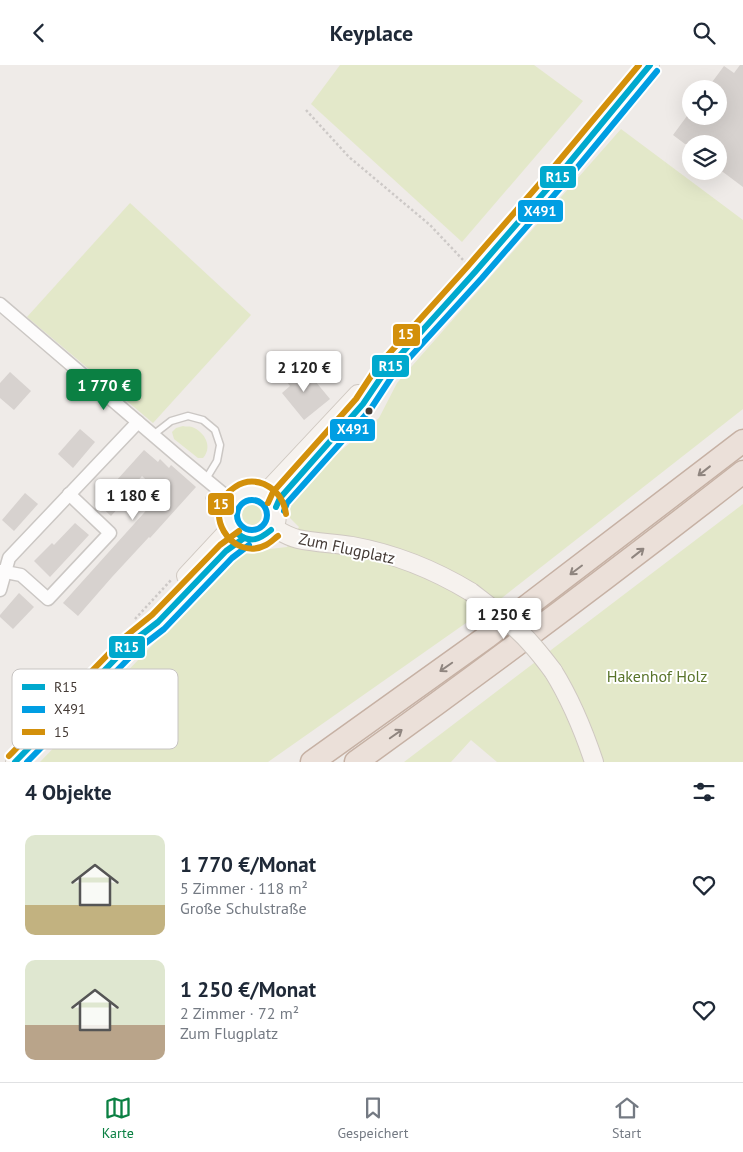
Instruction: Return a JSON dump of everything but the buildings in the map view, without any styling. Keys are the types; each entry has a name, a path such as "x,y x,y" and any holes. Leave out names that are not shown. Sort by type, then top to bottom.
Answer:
{"highway":[{"path":"312,762 488,637 743,441"},
{"path":"356,762 597,585 743,472"}],"street":[{"path":"276,507 280,498 363,404 384,373 555,180 650,65"},
{"path":"0,304 206,479 214,494 232,501"},
{"path":"262,493 270,488 354,397 384,373"},
{"path":"0,591 3,571 9,558 138,422"},
{"path":"254,490 262,493 273,501 276,507 277,514 274,527 268,534 260,538 252,540 244,538 238,535 230,526 228,520 229,507 238,495 246,491 254,490"},
{"path":"3,571 21,575 48,599 110,533 69,495"},
{"path":"132,642 150,615 226,533 230,526"},
{"name":"Zum Flugplatz","path":"274,527 298,539 352,546 387,554 422,566 471,592 497,611 534,646 553,671 567,693 585,734 594,762"},
{"path":"106,669 132,642 158,622 226,551 244,538"},
{"path":"15,762 28,749"}],"lane":[{"path":"153,435 171,421 188,417 203,419 215,429 220,445 217,461 206,479"}],"path":[{"path":"306,110 349,157 430,225 475,272"}],"green space":[{"path":"340,65 534,65 583,101 462,242 311,104"},
{"path":"621,129 682,174 682,180 689,180 743,220 743,409 503,597 268,762 40,762 53,749 178,749 178,669 129,669 242,552 287,547 299,527 290,518 290,502 315,473 379,418 397,383"},
{"path":"130,203 251,315 153,423 27,317"},
{"path":"183,426 197,429 204,436 207,449 203,458 198,458 174,439 172,432 176,428"},
{"path":"253,499 259,500 264,504 268,509 268,521 264,526 259,530 253,531 247,530 242,526 238,521 237,515 238,509 242,504 247,500"},
{"name":"Hakenhof Holz","path":"743,504 743,762 497,762 471,740 451,762 404,762"}],"transit line":[{"name":"15","path":"268,503 273,492 356,399 377,367 548,174 639,65"},
{"name":"R15","path":"276,507 280,498 363,404 384,373 555,180 650,65"},
{"name":"X491","path":"284,511 287,503 370,410 391,378 562,186 657,71"},
{"name":"15","path":"278,536 266,545 253,549 242,547 231,541 224,531 220,520 219,508 224,497 235,487 245,482 253,482 269,486 276,492 284,504 286,514"},
{"name":"X491","path":"252,500 263,504 267,515 263,526 252,530 241,526 237,515 241,504 252,500"},
{"name":"R15","path":"238,534 251,540 263,536 271,530"},
{"name":"15","path":"94,669 126,636 152,615 220,545 239,531"},
{"name":"R15","path":"106,669 132,642 158,622 226,551 244,538"},
{"name":"X491","path":"118,669 138,649 164,629 232,558 249,545"},
{"name":"15","path":"9,756 16,749"},
{"name":"R15","path":"15,762 28,749"},
{"name":"X491","path":"27,762 40,749"}]}
